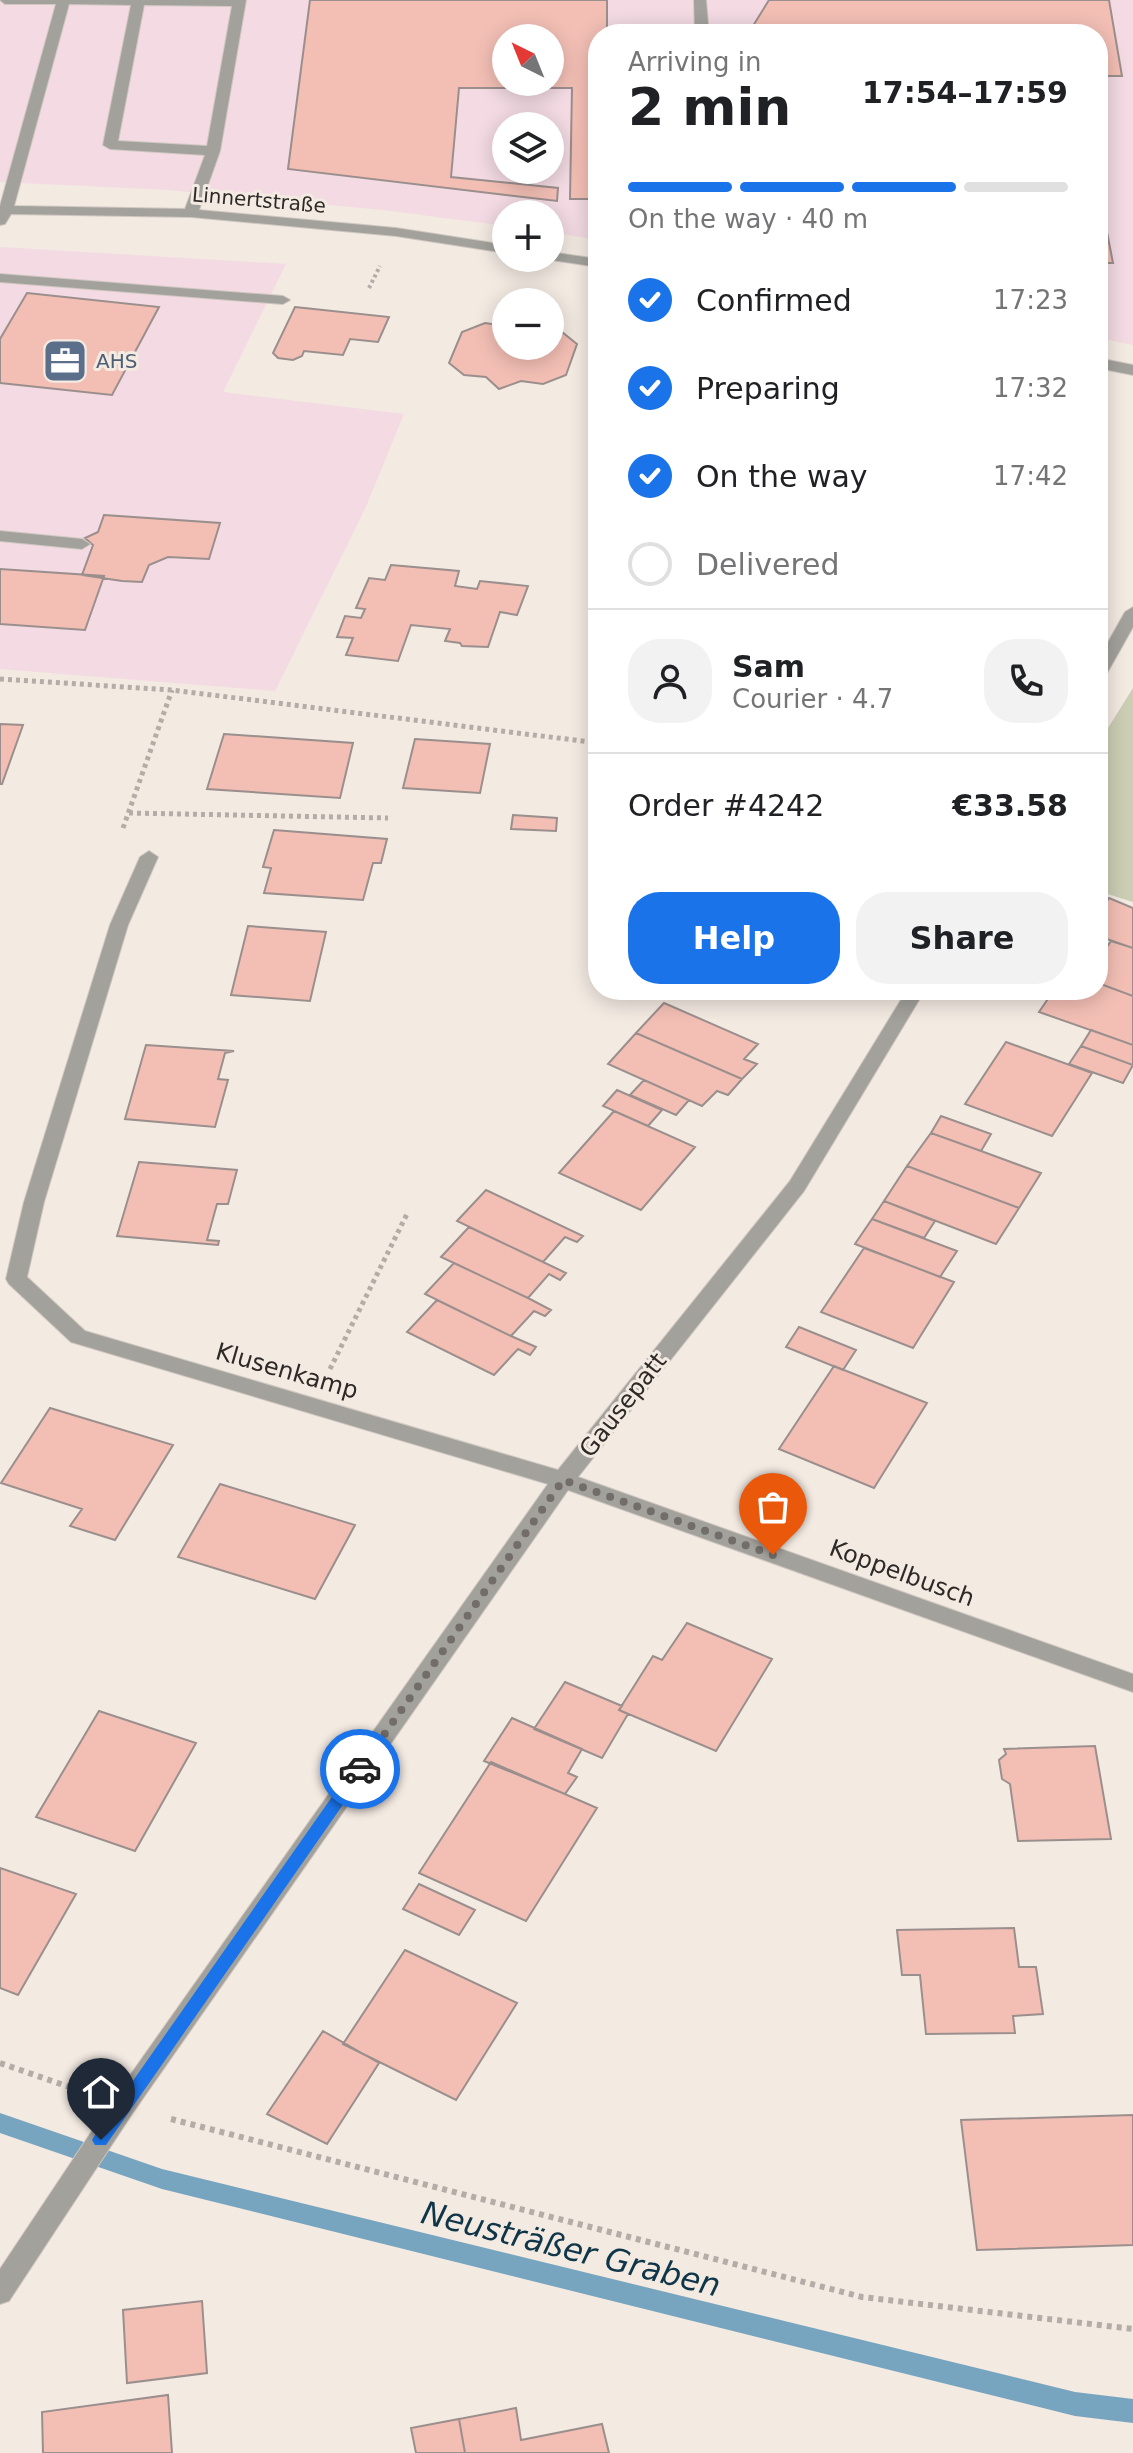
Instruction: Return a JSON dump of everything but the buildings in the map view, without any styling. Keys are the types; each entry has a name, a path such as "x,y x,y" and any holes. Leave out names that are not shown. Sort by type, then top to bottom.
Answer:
{"street":[{"path":"5,0 240,1 213,151 191,213"},
{"path":"2,214 64,0"},
{"path":"700,0 701,24"},
{"path":"138,1 110,145 213,151"},
{"name":"Linnertstraße","path":"2,214 191,213 396,232 492,247"},
{"path":"564,258 588,262"},
{"path":"0,278 283,300"},
{"path":"1108,365 1133,370"},
{"path":"0,536 82,544"},
{"path":"1108,657 1133,612"},
{"name":"Klusenkamp","path":"149,857 119,925 8,1279 78,1337 563,1480"},
{"name":"Gausepatt","path":"0,2292 119,2112 563,1480 797,1186 910,1000"},
{"name":"Koppelbusch","path":"563,1480 1133,1683"}],"path":[{"path":"0,679 172,690 588,742"},
{"path":"149,857 118,841 172,690"},
{"path":"129,813 388,818"},
{"path":"312,1406 407,1214"},
{"path":"0,2063 119,2112 862,2297 1133,2329"}],"shaded area":[{"path":"0,0 1133,0 1133,345 1108,340 1108,24 588,24 588,238 564,234 564,200 492,200 492,224 383,210 168,190 0,182"},
{"path":"0,247 286,264 223,392 404,414 365,509 275,691 0,669"}],"green space":[{"path":"1133,688 1133,902 1108,894 1108,728"}],"waterway":[{"name":"Neusträßer Graben","path":"0,2123 162,2179 1075,2404 1133,2411"}],"way so far":[{"path":"360,1769 563,1480 773,1555"}],"place":[{"name":"AHS","path":"65,361"}],"route":[{"path":"101,2140 360,1769"}]}
